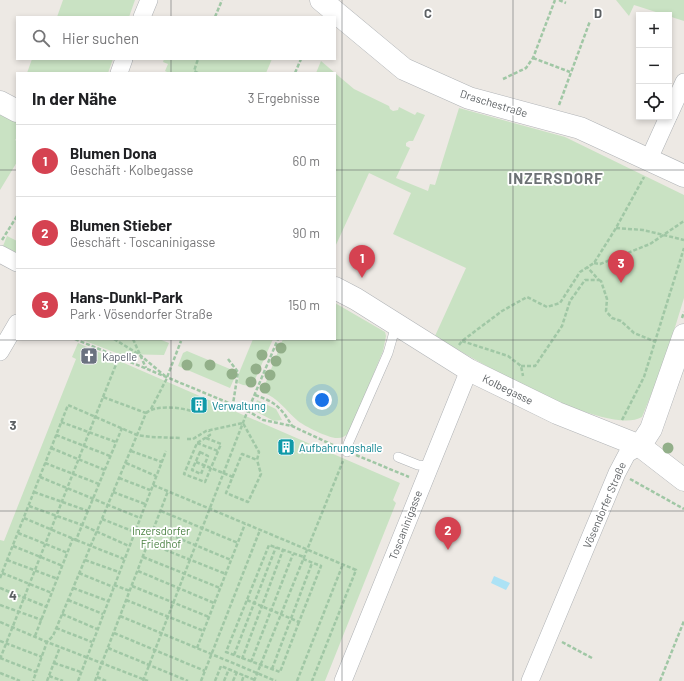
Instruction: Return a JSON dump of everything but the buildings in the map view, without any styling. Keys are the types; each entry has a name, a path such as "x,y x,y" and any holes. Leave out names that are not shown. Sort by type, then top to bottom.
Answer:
{"main road":[{"name":"Draschestraße","path":"321,0 404,69 469,98 580,128 684,176"},
{"path":"0,102 16,110"},
{"name":"Kolbegasse","path":"336,289 464,367 557,413 640,446 684,480"},
{"name":"Vösendorfer Straße","path":"640,446 651,428 683,327"}],"street":[{"path":"142,16 149,0"},
{"path":"119,72 124,60"},
{"path":"672,108 684,82"},
{"path":"649,159 666,120"},
{"path":"0,254 16,262"},
{"path":"0,352 16,325"},
{"name":"Toscaninigasse","path":"343,681 428,466 464,367"},
{"name":"Vösendorfer Straße","path":"530,681 617,473 627,454 640,446"}],"lane":[{"path":"348,452 348,444 388,353 396,325"},
{"path":"398,457 418,466 428,466"}],"path":[{"path":"215,16 222,0"},
{"path":"503,79 526,68 533,58 555,0"},
{"path":"559,0 566,3"},
{"path":"558,106 590,21"},
{"path":"533,58 570,72"},
{"path":"196,72 194,71 198,60"},
{"path":"295,72 301,60"},
{"path":"464,367 457,349 462,341 502,311 527,297 547,307 560,303 580,272 594,263 616,228 644,176 649,159"},
{"path":"0,244 16,218"},
{"path":"594,263 600,264 650,244 684,221"},
{"path":"616,228 643,230 662,236 684,240"},
{"path":"620,425 644,377 684,248"},
{"path":"587,268 599,280 607,299 606,311 612,318 621,322 634,333 656,342"},
{"path":"462,341 508,356 521,366 535,366 562,326 570,301 579,288 585,280 599,280"},
{"path":"683,327 684,312"},
{"path":"78,340 248,410 262,420 274,424 292,426 348,452 409,477"},
{"path":"116,340 140,355 167,377"},
{"path":"133,340 146,369"},
{"path":"143,680 248,410 278,340"},
{"path":"33,681 47,642 56,628 146,413 151,409 167,377 182,341"},
{"path":"36,672 0,658 119,358"},
{"path":"228,359 238,372 232,404"},
{"path":"521,366 523,384"},
{"path":"255,395 275,403 283,410 292,426"},
{"path":"103,397 146,413"},
{"path":"0,578 68,405 137,435 180,438"},
{"path":"151,409 184,409 191,411"},
{"path":"62,422 116,442"},
{"path":"187,439 193,439 209,431 243,423"},
{"path":"243,423 259,452 257,460 261,474 248,502 226,493 242,454 257,460"},
{"path":"35,636 68,553 82,525 122,428"},
{"path":"206,438 221,444 205,482 184,474 197,443 210,435 209,431"},
{"path":"56,435 110,456"},
{"path":"197,443 218,451"},
{"path":"51,448 105,470"},
{"path":"131,451 162,462"},
{"path":"78,681 166,451"},
{"path":"200,452 208,456 202,474 192,470 196,462 200,452"},
{"path":"215,681 221,666 255,680 348,452"},
{"path":"196,462 232,477"},
{"path":"45,463 99,484"},
{"path":"126,463 156,476"},
{"path":"617,473 684,509"},
{"path":"40,477 140,518"},
{"path":"119,478 150,490"},
{"path":"153,485 209,510 356,570 312,681"},
{"path":"96,681 168,491"},
{"path":"34,492 88,511"},
{"path":"113,492 145,504"},
{"path":"28,506 82,525 130,546"},
{"path":"161,511 238,543"},
{"path":"24,518 124,559"},
{"path":"102,519 135,532"},
{"path":"197,648 245,524"},
{"path":"154,528 231,560"},
{"path":"201,681 260,530"},
{"path":"18,533 68,553"},
{"path":"148,543 226,574"},
{"path":"269,545 283,550 321,566 280,672 226,652 269,545"},
{"path":"13,546 63,566"},
{"path":"234,656 276,547"},
{"path":"242,659 283,550"},
{"path":"251,662 293,554"},
{"path":"143,557 220,588"},
{"path":"7,560 58,579"},
{"path":"85,560 119,572"},
{"path":"272,669 312,563"},
{"path":"297,681 343,564"},
{"path":"138,571 214,603"},
{"path":"2,573 52,593"},
{"path":"79,574 130,591"},
{"path":"132,586 209,617"},
{"path":"0,588 47,607"},
{"path":"73,588 108,600"},
{"path":"68,600 103,614"},
{"path":"126,600 204,631"},
{"path":"247,600 299,622"},
{"path":"0,604 42,620"},
{"path":"62,614 98,629"},
{"path":"120,616 276,681"},
{"path":"660,681 684,621"},
{"path":"0,622 148,681"},
{"path":"56,628 92,642"},
{"path":"114,633 205,671"},
{"path":"549,637 572,646 592,658"},
{"path":"0,641 42,657"},
{"path":"47,681 60,647"},
{"path":"108,648 188,681"},
{"path":"54,663 81,672"},
{"path":"224,681 229,669"},
{"path":"233,681 237,672"},
{"path":"0,673 20,681"},
{"path":"242,681 244,675"},
{"path":"49,676 63,681"},
{"path":"97,677 106,681"}],"green space":[{"path":"63,0 135,0 129,16 57,16"},
{"path":"616,0 684,0 684,21 672,17 672,12 656,12 634,5 629,16"},
{"path":"32,60 113,60 108,72 27,72"},
{"path":"164,60 272,60 266,72 167,72 165,71 168,64 163,62"},
{"path":"321,61 334,72 316,72"},
{"path":"336,74 354,89 389,106 393,111 398,110 399,107 415,115 417,112 425,115 413,141 406,143 406,146 410,148 396,178 428,191 430,184 435,185 459,108 565,137 684,195 684,298 664,363 642,417 624,420 599,416 570,406 538,393 507,377 435,336 466,268 393,234 411,193 369,173 336,245"},
{"path":"0,112 16,120 16,164 0,190"},
{"path":"7,236 16,240 16,252 3,246"},
{"path":"336,304 385,332 386,336 383,351 349,433 344,437 334,438 311,429 293,417 277,401 262,392 283,340 336,340"},
{"path":"83,340 162,340 169,343 164,355 119,354"},
{"path":"253,340 273,340 251,386 238,383 239,373"},
{"name":"Inzersdorfer Friedhof","path":"78,343 400,483 393,500 396,503 325,681 0,681 0,540 4,541 76,359 72,357"},
{"path":"187,351 237,372 230,388 178,366 183,353"},
{"path":"257,400 276,409 282,420 274,421 253,410"}],"water":[{"path":"494,576 510,583 506,590 491,583"}],"place":[{"name":"Blumen Dona","path":"362,278"},
{"name":"Hans-Dunkl-Park","path":"621,283"},
{"name":"Kapelle","path":"89,356"},
{"name":"Verwaltung","path":"199,405"},
{"name":"Aufbahrungshalle","path":"286,447"},
{"name":"Blumen Stieber","path":"448,550"}],"district":[{"name":"INZERSDORF","path":"556,178"}]}
